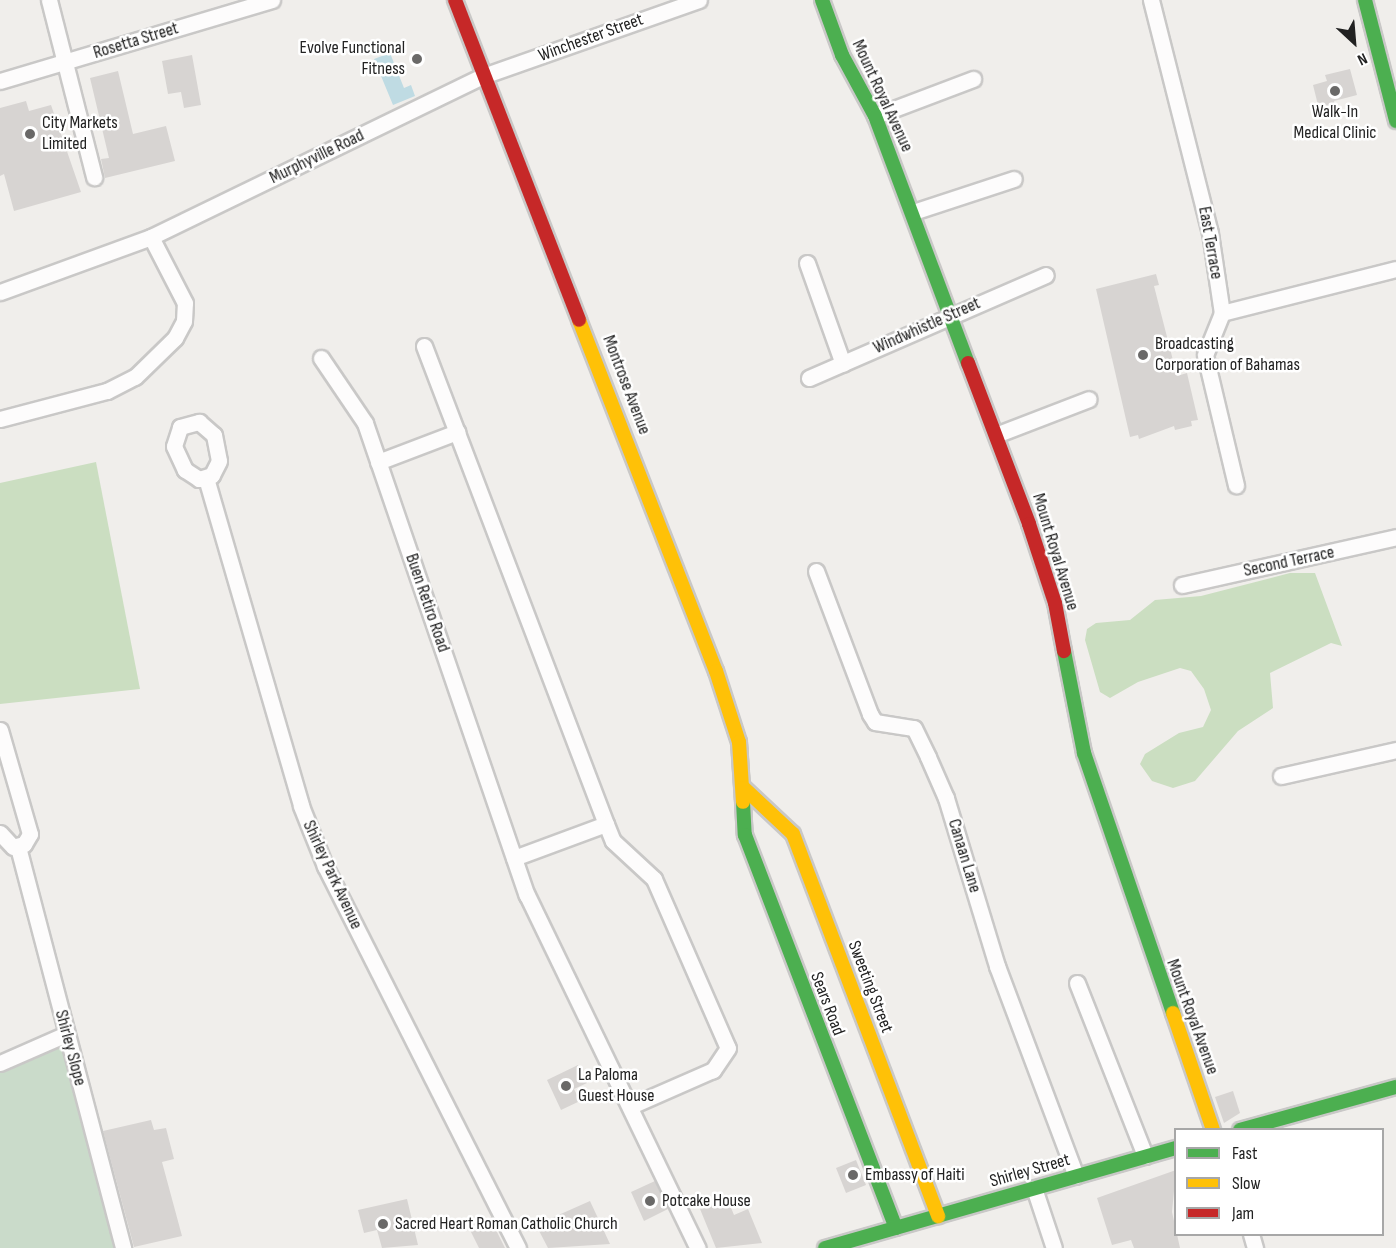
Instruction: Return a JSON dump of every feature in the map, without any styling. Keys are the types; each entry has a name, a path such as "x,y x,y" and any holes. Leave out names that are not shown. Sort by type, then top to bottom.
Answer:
{"main road":[{"name":"Montrose Avenue","path":"455,0 716,671 739,742 744,788"},
{"name":"Mount Royal Avenue","path":"822,0 842,55 875,116 998,434 1055,603 1084,753 1212,1128"},
{"path":"1365,0 1396,121"},
{"name":"Sweeting Street","path":"744,788 757,805 793,834 938,1216"},
{"name":"Sears Road","path":"744,788 745,835 896,1228"},
{"path":"1247,1128 1396,1087"},
{"name":"Shirley Street","path":"825,1248 1174,1149"}],"street":[{"path":"49,0 94,177"},
{"name":"Rosetta Street","path":"0,81 234,6 272,0"},
{"name":"Winchester Street","path":"483,76 699,0"},
{"name":"East Terrace","path":"1151,0 1205,214 1222,313"},
{"name":"Murphyville Road","path":"0,292 152,237 483,76"},
{"path":"875,116 973,79"},
{"path":"913,212 1014,179"},
{"path":"0,419 107,391 135,377 175,338 184,321 185,303 152,237"},
{"path":"807,263 843,364"},
{"path":"1236,485 1204,355 1222,313 1396,269"},
{"name":"Windwhistle Street","path":"809,378 950,313 1046,275"},
{"path":"424,346 613,841 654,879 728,1048 713,1070 631,1106"},
{"name":"Buen Retiro Road","path":"321,358 365,423 526,895 631,1106 698,1248"},
{"path":"998,434 1089,399"},
{"path":"378,462 457,432"},
{"name":"Shirley Park Avenue","path":"206,478 301,806 325,867 518,1248"},
{"name":"Second Terrace","path":"1182,585 1396,537"},
{"name":"Canaan Lane","path":"816,572 870,714 875,722 914,728 946,798 997,966 1076,1176"},
{"path":"0,730 30,834 18,847 8,846 0,833"},
{"path":"1281,776 1396,750"},
{"path":"514,858 606,824"},
{"name":"Shirley Slope","path":"18,847 123,1248"},
{"path":"1077,983 1145,1156"},
{"path":"0,1063 66,1034"},
{"path":"1034,1188 1054,1248"}],"green space":[{"path":"96,462 140,689 0,704 0,483"},
{"path":"1290,573 1315,573 1342,646 1331,643 1270,673 1273,708 1238,731 1195,781 1173,788 1152,781 1140,764 1145,754 1179,733 1203,727 1211,710 1204,689 1191,671 1180,668 1138,682 1110,698 1100,692 1085,640 1087,629 1096,623 1130,620 1155,600 1201,596"},
{"path":"62,1041 117,1248 0,1248 0,1067"}],"water":[{"path":"390,53 404,88 411,85 415,96 393,105 374,59"}],"building":[{"path":"192,55 201,105 184,108 181,92 168,94 162,61"},
{"name":"Walk-In Medical Clinic","path":"1350,69 1357,95 1334,101 1336,109 1320,113 1313,85 1327,81 1325,75"},
{"path":"118,71 133,134 166,126 175,161 105,178 101,159 109,158 90,78"},
{"name":"City Markets Limited","path":"26,101 29,111 51,105 81,192 14,211 4,174 0,176 0,108"},
{"name":"Broadcasting Corporation of Bahamas","path":"1156,274 1159,285 1154,286 1177,376 1187,373 1198,420 1191,421 1192,426 1175,430 1174,426 1139,439 1138,435 1130,437 1096,289"},
{"name":"La Paloma Guest House","path":"578,1065 587,1083 574,1089 580,1101 561,1110 547,1080"},
{"path":"1233,1091 1240,1113 1224,1123 1215,1097"},
{"path":"151,1120 154,1130 166,1128 174,1159 162,1162 182,1236 134,1247 103,1131"},
{"name":"Embassy of Haiti","path":"856,1160 866,1185 846,1193 836,1168"},
{"path":"1174,1171 1172,1212 1174,1236 1177,1236 1180,1248 1134,1248 1131,1240 1112,1245 1097,1198"},
{"name":"Potcake House","path":"655,1181 668,1209 644,1221 631,1192"},
{"path":"727,1198 734,1215 748,1209 762,1243 716,1248 700,1209"},
{"name":"Sacred Heart Roman Catholic Church","path":"407,1199 418,1245 382,1248 377,1230 364,1233 358,1210"},
{"path":"590,1201 610,1244 548,1248 536,1225"},
{"path":"491,1220 505,1248 479,1248 470,1230"}],"traffic: fast":[{"path":"822,0 842,55 875,116 968,363"},
{"path":"1365,0 1396,121"},
{"path":"1064,651 1084,753 1173,1013"},
{"path":"743,802 745,835 896,1228"},
{"path":"1247,1128 1396,1087"},
{"path":"825,1248 1174,1149"}],"traffic: slow":[{"path":"579,320 716,671 739,742 743,802"},
{"path":"744,788 793,834 938,1216"},
{"path":"1173,1013 1212,1128"}],"traffic: jam":[{"path":"455,0 579,320"},
{"path":"968,363 1029,524 1055,603 1064,651"}],"place":[{"name":"Evolve Functional Fitness","path":"417,59"},
{"name":"Walk-In Medical Clinic","path":"1335,91"},
{"name":"City Markets Limited","path":"30,134"},
{"name":"Broadcasting Corporation of Bahamas","path":"1143,355"},
{"name":"La Paloma Guest House","path":"566,1086"},
{"name":"Embassy of Haiti","path":"853,1175"},
{"name":"Potcake House","path":"650,1201"},
{"name":"Sacred Heart Roman Catholic Church","path":"383,1224"}]}
